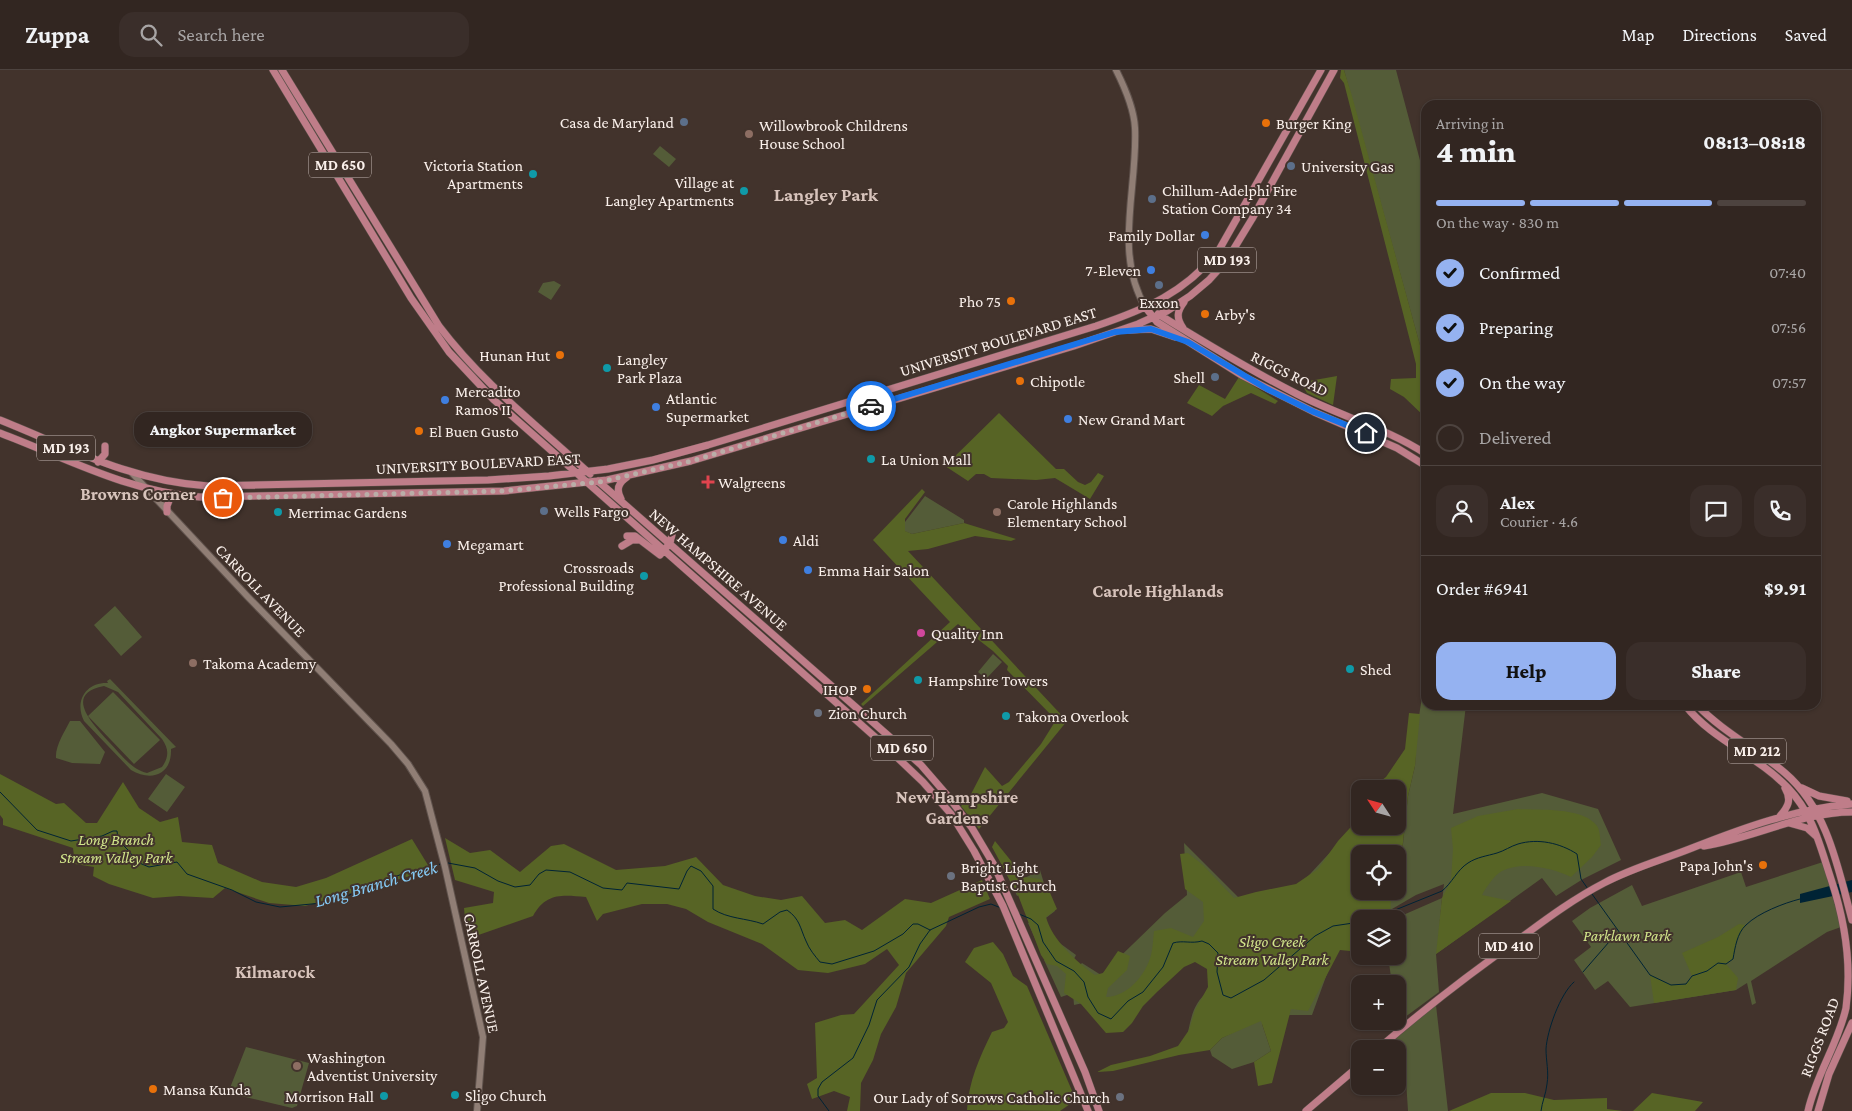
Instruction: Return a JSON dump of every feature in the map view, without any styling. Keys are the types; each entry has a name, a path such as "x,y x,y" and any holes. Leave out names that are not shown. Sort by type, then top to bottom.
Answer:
{"main road":[{"name":"NEW HAMPSHIRE AVENUE","path":"273,70 411,298 449,352 494,400 924,782 951,814 968,840 1006,914 1088,1111"},
{"name":"NEW HAMPSHIRE AVENUE","path":"282,70 439,326 464,358 487,383 907,752 941,787 972,828 994,865 1085,1072 1099,1111"},
{"name":"RIGGS ROAD","path":"1116,70 1130,103 1134,119 1135,144 1130,204 1130,260 1135,287 1146,308 1188,342 1267,389 1314,412 1397,448 1421,463"},
{"name":"UNIVERSITY BOULEVARD EAST","path":"132,473 195,485 488,480 588,472 653,460 708,445 1062,337 1146,308 1190,281 1219,250 1242,213 1321,70"},
{"name":"UNIVERSITY BOULEVARD EAST","path":"0,433 105,476 146,489 177,495 223,498 533,489 599,482 692,461 1115,332 1156,316 1190,296 1214,276 1238,243 1334,70"},
{"path":"1186,332 1179,322 1178,314 1180,307 1190,296"},
{"name":"RIGGS ROAD","path":"1156,316 1274,383 1393,435 1421,451"},
{"path":"1115,332 1151,329 1188,342"},
{"name":"MD 193","path":"0,420 98,462 132,473"},
{"path":"98,462 105,454 105,446"},
{"name":"CARROLL AVENUE","path":"132,473 408,764 425,791 483,1037 477,1111"},
{"path":"622,502 618,489 622,480 628,476"},
{"path":"477,491 488,480"},
{"path":"374,494 383,486 383,482"},
{"path":"168,512 167,506 170,498 177,495"},
{"path":"627,536 635,536 660,555 661,548 667,541"},
{"path":"622,546 632,540 640,540"},
{"path":"770,645 785,653 805,671 814,671"},
{"name":"RIGGS ROAD","path":"1690,710 1710,731 1779,780 1791,791 1805,810 1819,839 1832,882 1848,942 1851,970 1849,994 1841,1025 1818,1078 1808,1111"},
{"name":"MD 212","path":"1703,710 1721,726 1762,755 1791,779 1816,811 1827,834 1852,920"},
{"path":"1791,779 1811,794 1852,803"},
{"path":"1779,780 1786,789 1789,800 1787,808 1779,817"},
{"name":"MD 410","path":"1692,848 1739,839 1809,817 1816,811 1852,803"},
{"name":"MD 410","path":"1388,1040 1416,1016 1481,966 1596,887 1648,863 1779,817 1805,810 1837,813 1852,812"},
{"path":"1827,834 1829,821 1837,813"},
{"path":"1788,823 1807,828 1819,839"},
{"name":"RIGGS ROAD","path":"1818,1111 1829,1074 1852,1023"},
{"path":"1306,1111 1351,1073"}],"green space":[{"path":"1341,70 1344,70 1421,349 1421,413 1404,397 1390,389 1391,379 1416,378 1416,364 1344,83 1340,78"},
{"path":"1344,70 1396,70 1421,164 1421,349"},
{"path":"660,146 676,159 669,167 653,154"},
{"path":"554,281 561,285 551,300 538,292 543,283"},
{"path":"1337,376 1333,405 1307,393 1304,388 1309,381"},
{"path":"1239,377 1278,401 1275,404 1251,393 1223,406 1212,416 1187,403 1199,385 1225,399"},
{"path":"999,413 1056,469 1064,469 1078,482 1085,485 1091,482 1098,473 1104,476 1090,499 1055,478 1036,480 991,478 984,474 976,474 968,481 945,466"},
{"path":"922,489 925,492 905,519 905,531 912,534 964,523 1016,539 1011,541 975,536 928,549 908,551 1067,721 979,829 961,806 969,798 985,767 1002,786 1009,782 1041,744 1056,720 1007,670 1008,666 993,651 958,624 863,706 861,704 950,622 873,540"},
{"path":"925,496 964,520 964,523 912,534 904,531 905,522"},
{"path":"115,606 142,637 121,656 94,625"},
{"path":"993,654 1002,662 986,679 978,672"},
{"path":"110,679 176,747 171,749 168,765 159,774 139,774 131,770 84,721 80,706 84,694 88,689 108,683 107,681","holes":["104,686 118,692 162,739 167,750 166,760 162,767 147,773 135,768 121,755 90,719 83,703 85,696 92,690"]},
{"path":"113,692 160,740 134,764 88,716"},
{"path":"1421,703 1421,710 1465,710 1453,814 1542,793 1598,809 1621,860 1583,879 1556,896 1542,878 1436,954 1439,992 1406,1016 1406,975 1391,975 1389,965 1406,965 1406,914 1442,898 1439,929 1444,884 1416,895 1392,910 1351,910 1351,930 1336,949 1312,1015 1290,1015 1262,1024 1271,1051 1254,1062 1232,1069 1212,1056 1210,1050 1222,1038 1242,1028 1188,1032 1192,1014 1197,1004 1210,990 1208,944 1111,1017 1083,1003 1074,1005 1073,993 1061,997 1044,960 1051,957 1043,956 1028,923 1034,921 1021,894 1017,896 1006,873 1021,880 1040,870 1049,900 1055,911 1042,921 1050,936 1076,955 1074,959 1080,965 1082,963 1101,975 1165,913 1187,895 1184,843 1240,899 1268,890 1299,886 1351,830 1351,835 1401,835 1399,845 1351,845 1351,900 1406,900 1406,845 1403,845 1404,835 1406,835 1408,796 1415,766 1417,729"},
{"name":"Sligo Creek Stream Valley Park","path":"1409,713 1420,714 1415,766 1406,815 1406,780 1382,780 1405,749"},
{"path":"70,721 80,721 105,752 100,764 72,763 56,758 59,744"},
{"path":"1411,765 1406,799 1406,780 1403,780"},
{"name":"Long Branch Stream Valley Park","path":"0,774 56,804 64,803 86,823 97,823 123,782 139,808 160,822 178,817 182,842 212,845 218,863 262,882 296,887 326,878 412,839 431,870 305,906 269,903 225,888 213,898 179,896 153,898 109,884 93,876 94,867 75,864 73,848 3,825 3,819 0,815"},
{"path":"166,774 185,787 167,812 148,799"},
{"path":"1518,809 1560,811 1582,815 1597,826 1601,845 1592,857 1571,877 1555,871 1528,866 1519,866 1502,871 1490,882 1482,895 1511,901 1436,954 1442,898 1451,881 1453,849 1451,828 1478,816"},
{"name":"Sligo Creek Stream Valley Park","path":"1351,827 1351,835 1404,835 1403,845 1351,845 1351,900 1391,900 1390,910 1351,910 1351,951 1340,950 1308,1011 1291,1009 1272,1083 1258,1086 1254,1062 1271,1051 1261,1021 1222,1038 1210,1050 1179,1055 1113,1071 1097,1072 1111,1065 1150,1056 1178,1046 1189,1030 1195,1010 1208,987 1207,969 1195,962 1184,967 1143,1006 1132,1023 1123,1032 1106,1033 1081,1004 1064,993 1066,974 1057,966 1047,964 1041,955 1018,895 992,847 995,841 1024,877 1040,879 1048,888 1057,909 1046,917 1049,926 1059,942 1081,964 1095,975 1103,973 1118,951 1130,956 1127,970 1108,988 1106,997 1114,996 1128,989 1140,977 1151,955 1154,931 1171,928 1193,937 1204,921 1203,902 1185,889 1180,854 1188,853 1203,865 1234,898 1296,884 1318,869 1338,841"},
{"path":"445,838 470,853 490,850 520,872 551,846 564,844 616,870 665,866 696,857 723,885 755,896 781,900 802,896 825,923 845,920 862,930 905,899 931,903 982,880 990,899 949,917 946,926 906,973 896,1007 881,1034 873,1060 861,1083 860,1111 847,1111 850,1097 834,1091 812,1099 807,1084 817,1078 815,1023 841,1015 854,1014 899,965 887,949 865,964 828,973 798,970 762,944 708,922 686,909 667,904 642,904 603,914 597,921 586,897 570,896 549,899 538,908 533,916 467,939 464,908 493,903 494,892 455,880"},
{"name":"Parklawn Park","path":"1823,862 1841,927 1827,932 1751,981 1756,1003 1752,1005 1747,983 1736,990 1630,1007 1608,981 1595,990 1574,960 1591,947 1572,921 1590,908 1632,885 1642,906 1741,872 1746,887"},
{"path":"1739,924 1745,925 1738,938 1733,959 1726,964 1738,978 1736,990 1654,1003 1650,975 1671,985 1686,984 1692,976 1682,953 1718,937"},
{"path":"993,942 1003,954 1013,976 1027,986 1076,1100 1060,1111 967,1110 972,1079 987,1042 992,1032 1004,1028 1008,1022 991,983 965,962 974,948"},
{"path":"1436,1005 1448,1111 1408,1111 1406,1040 1393,1040"},
{"path":"246,1047 309,1063 297,1106 292,1108 228,1093"},
{"path":"1491,1093 1525,1093 1554,1100 1607,1098 1607,1109 1623,1111 1449,1111"},
{"path":"1652,1093 1703,1102 1695,1111 1633,1111"}],"water":[{"path":"1852,880 1852,892 1800,903 1800,894"}],"waterway":[{"name":"Long Branch Creek","path":"0,792 37,830 71,841 102,836 117,831 118,840 137,862 149,867 177,862 187,874 232,890 256,902 280,907 322,903 342,898 407,872 441,864"},
{"path":"1395,910 1442,891 1461,869 1471,861 1515,845 1533,841 1556,844 1577,854 1581,879 1588,889"},
{"name":"Long Branch Creek","path":"448,863 475,868 498,881 515,887 530,885 539,874 546,870 570,872 603,888 622,890 627,883 679,889 691,866 701,871 713,886 713,909 731,917 763,924 780,912 787,910 797,920 809,947 818,960 832,964 874,951 903,934 913,924 918,924 930,930"},
{"path":"1592,894 1650,975 1671,985 1686,984 1692,976 1707,971 1718,963 1726,964 1733,959 1738,936 1746,925 1757,916 1800,899"},
{"path":"829,1111 818,1096 818,1089 822,1082 853,1058 869,1025 877,1000 909,967 920,944 930,930 979,907 991,904 1001,908"},
{"path":"1019,914 1031,919 1038,925 1043,942 1056,961 1074,971 1084,982 1088,997 1098,1013 1111,1019 1128,1001 1143,992 1163,967 1173,943 1202,941 1209,944 1218,953 1217,972 1223,995 1231,998 1264,980 1315,936 1333,926 1351,923"},
{"path":"1583,972 1609,942 1621,934"},
{"path":"1541,1111 1548,1080 1546,1049 1549,1033 1559,1004 1574,982"}],"way so far":[{"path":"223,498 504,491 599,482 692,461 871,406"}],"place":[{"name":"Casa de Maryland","path":"684,122"},
{"name":"Burger King","path":"1266,123"},
{"name":"Willowbrook Childrens House School","path":"749,134"},
{"name":"University Gas","path":"1291,166"},
{"name":"Victoria Station Apartments","path":"533,174"},
{"name":"Village at Langley Apartments","path":"744,191"},
{"name":"Chillum-Adelphi Fire Station Company 34","path":"1152,199"},
{"name":"Family Dollar","path":"1205,235"},
{"name":"7-Eleven","path":"1151,270"},
{"name":"Exxon","path":"1159,285"},
{"name":"Pho 75","path":"1011,301"},
{"name":"Arby's","path":"1205,314"},
{"name":"Hunan Hut","path":"560,355"},
{"name":"Langley Park Plaza","path":"607,368"},
{"name":"Shell","path":"1215,377"},
{"name":"Chipotle","path":"1020,381"},
{"name":"Mercadito Ramos II","path":"445,400"},
{"name":"Atlantic Supermarket","path":"656,407"},
{"name":"New Grand Mart","path":"1068,419"},
{"name":"El Buen Gusto","path":"419,431"},
{"name":"La Union Mall","path":"871,459"},
{"name":"Walgreens","path":"708,482"},
{"name":"Angkor Supermarket","path":"223,498"},
{"name":"Wells Fargo","path":"544,511"},
{"name":"Merrimac Gardens","path":"278,512"},
{"name":"Carole Highlands Elementary School","path":"997,512"},
{"name":"Aldi","path":"783,540"},
{"name":"Megamart","path":"447,544"},
{"name":"Emma Hair Salon","path":"808,570"},
{"name":"Crossroads Professional Building","path":"644,576"},
{"name":"Quality Inn","path":"921,633"},
{"name":"Takoma Academy","path":"193,663"},
{"name":"Shed","path":"1350,669"},
{"name":"Hampshire Towers","path":"918,680"},
{"name":"IHOP","path":"867,689"},
{"name":"Zion Church","path":"818,713"},
{"name":"Takoma Overlook","path":"1006,716"},
{"name":"Papa John's","path":"1763,865"},
{"name":"Bright Light Baptist Church","path":"951,876"},
{"name":"Washington Adventist University","path":"297,1066"},
{"name":"Mansa Kunda","path":"153,1089"},
{"name":"Sligo Church","path":"455,1095"},
{"name":"Morrison Hall","path":"384,1096"},
{"name":"Our Lady of Sorrows Catholic Church","path":"1120,1097"}],"district":[{"name":"Langley Park","path":"826,194"},
{"name":"Browns Corner","path":"138,494"},
{"name":"Carole Highlands","path":"1158,591"},
{"name":"New Hampshire Gardens","path":"957,808"},
{"name":"Kilmarock","path":"275,972"}],"route":[{"path":"871,406 1115,332 1144,328 1159,331 1188,342 1267,389 1314,412 1366,433"}]}
